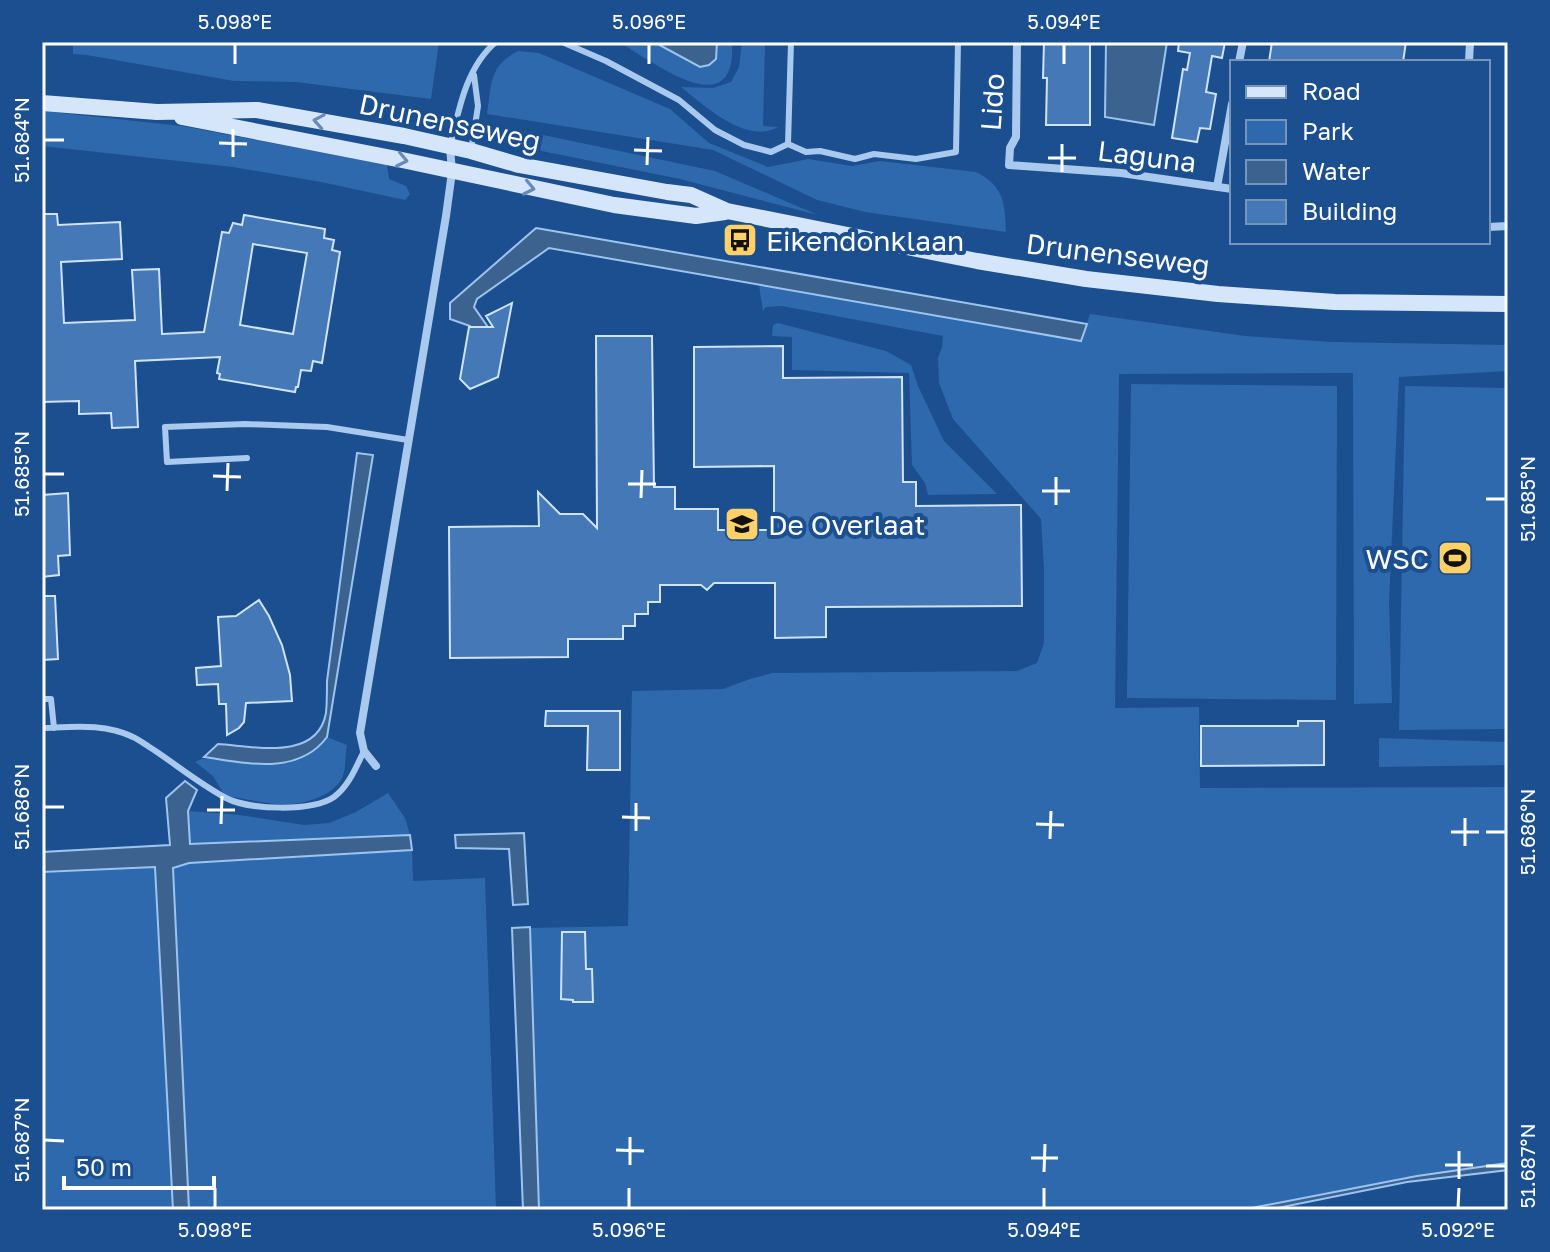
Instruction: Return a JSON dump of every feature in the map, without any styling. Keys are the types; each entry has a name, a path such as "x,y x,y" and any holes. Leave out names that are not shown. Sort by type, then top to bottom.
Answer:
{"street":[{"name":"Lido","path":"1009,165 1010,148 1016,137 1017,42"},
{"name":"Drunenseweg","path":"42,103 157,112 257,110 404,136 519,165 691,195 727,211 977,261 1086,279 1218,294 1335,302 1508,304"},
{"name":"Drunenseweg","path":"157,112 614,205 696,216 727,211"},
{"path":"1217,187 1230,115"},
{"path":"376,766 364,751 360,733 446,216 452,172 450,147"},
{"path":"452,172 471,151"},
{"name":"Laguna","path":"1009,165 1121,173 1230,189"}],"lane":[{"path":"450,147 460,102 486,51 496,42"},
{"path":"562,42 606,61 679,100 715,130 744,145 771,152 788,144 806,152 820,151 855,159 874,154 916,159 956,152 958,42"},
{"path":"788,144 791,42"},
{"path":"471,151 478,106 473,73"},
{"path":"247,458 167,462 165,427 245,424 327,427 408,440"},
{"path":"42,699 51,699 54,728"},
{"path":"42,728 100,726 133,737 206,786 230,800 250,806 300,807 332,798 349,780 364,751"}],"green space":[{"path":"73,42 439,42 431,99 296,82 234,81 73,54"},
{"path":"619,42 654,42 700,67 716,59 717,42 732,42 730,67 721,81 707,85 671,73"},
{"path":"742,42 765,42 763,126 778,127 753,131 740,127 714,113 681,87 713,88 731,82 739,67"},
{"path":"518,51 539,53 670,109 709,143 768,167 808,159 852,166 880,161 976,172 998,189 1005,212 1006,232 865,212 817,200 713,150 487,114 496,70"},
{"path":"42,111 182,126 387,165 389,179 406,186 410,194 405,200 233,167 42,146"},
{"path":"524,131 715,171 818,215 680,179 522,147"},
{"path":"759,285 1081,341 1090,314 1245,336 1332,342 1508,345 1508,371 1399,377 1389,602 1392,703 1354,704 1353,373 1119,374 1115,708 1199,707 1200,788 1508,787 1508,1163 1417,1176 1241,1210 539,1210 530,928 628,926 632,691 723,689 772,673 1017,671 1037,663 1044,643 1041,519 953,419 939,383 938,358 943,336 782,306 766,307 763,311"},
{"path":"778,323 886,351 911,365 944,441 997,494 928,495 925,483 912,465 909,373 792,370 792,337 772,336 773,325"},
{"path":"1131,384 1337,386 1336,700 1127,698"},
{"name":"WSC","path":"1405,386 1508,388 1508,729 1399,730"},
{"path":"327,737 347,745 343,776 332,790 293,804 225,796 213,776 195,762 210,758 281,763 306,755"},
{"path":"1379,738 1508,742 1508,765 1379,767"},
{"path":"388,793 405,818 410,835 189,844 188,811 304,825 329,823 356,812"},
{"path":"412,850 413,881 485,878 496,1210 189,1210 173,868 189,863"},
{"path":"155,867 173,1210 42,1210 42,872"}],"water":[{"path":"654,42 717,42 716,59 700,67"},
{"path":"1106,42 1167,42 1154,125 1105,117"},
{"path":"536,228 1087,324 1081,341 549,248 477,299 474,307 490,330 472,344 470,326 450,319 450,303"},
{"path":"357,453 373,455 327,737 315,749 286,762 254,764 204,757 218,744 265,748 297,745 310,739 320,728 326,713 327,681"},
{"path":"185,781 197,790 188,811 190,844 410,835 412,850 189,863 173,868 189,1210 173,1210 155,867 42,872 42,852 170,845 166,798"},
{"path":"524,833 528,904 513,905 509,849 456,848 455,835"},
{"path":"530,927 539,1210 523,1210 512,928"},
{"path":"1508,1163 1508,1170 1407,1182 1267,1210 1241,1210 1417,1176"}],"building":[{"path":"1044,42 1090,42 1090,125 1046,125"},
{"path":"1179,42 1225,42 1222,58 1212,56 1206,92 1216,94 1210,129 1200,128 1197,142 1172,138 1183,69 1187,70 1190,53 1178,51"},
{"path":"1272,42 1406,42 1403,60 1269,60"},
{"path":"42,214 57,214 58,225 120,222 122,259 61,262 64,323 135,320 132,270 159,269 162,334 204,332 222,232 229,233 233,223 242,225 244,215 325,229 324,238 334,240 332,250 340,252 322,363 313,361 311,371 301,370 295,392 219,379 220,357 135,361 138,427 112,428 111,413 79,414 79,401 42,402","holes":["253,244 307,253 293,334 240,325"]},
{"path":"512,303 498,377 470,389 460,379 469,327 493,327 486,316"},
{"path":"596,336 652,336 654,487 675,487 675,509 718,509 718,530 774,530 774,466 694,467 694,347 783,346 783,378 902,377 903,482 916,482 916,506 1021,505 1022,606 826,607 826,637 775,638 775,583 714,583 707,590 701,585 660,585 660,602 648,602 648,614 635,614 635,626 623,626 623,639 568,639 568,657 450,658 449,527 539,526 538,492 560,514 583,514 597,528"},
{"path":"68,493 70,555 58,556 59,575 42,577 42,495"},
{"path":"42,596 55,596 58,659 42,660"},
{"path":"259,600 282,645 290,675 292,701 246,703 244,722 227,735 226,704 219,704 218,684 197,685 196,668 221,666 218,617 236,616"},
{"path":"546,711 620,711 620,770 587,770 588,726 545,726"},
{"path":"1298,721 1324,721 1324,765 1201,766 1201,726 1298,726"},
{"path":"562,932 585,932 586,969 592,969 593,1002 561,999"}],"place":[{"name":"Eikendonklaan","path":"740,240"},
{"name":"De Overlaat","path":"742,524"},
{"name":"WSC","path":"1455,558"}]}
